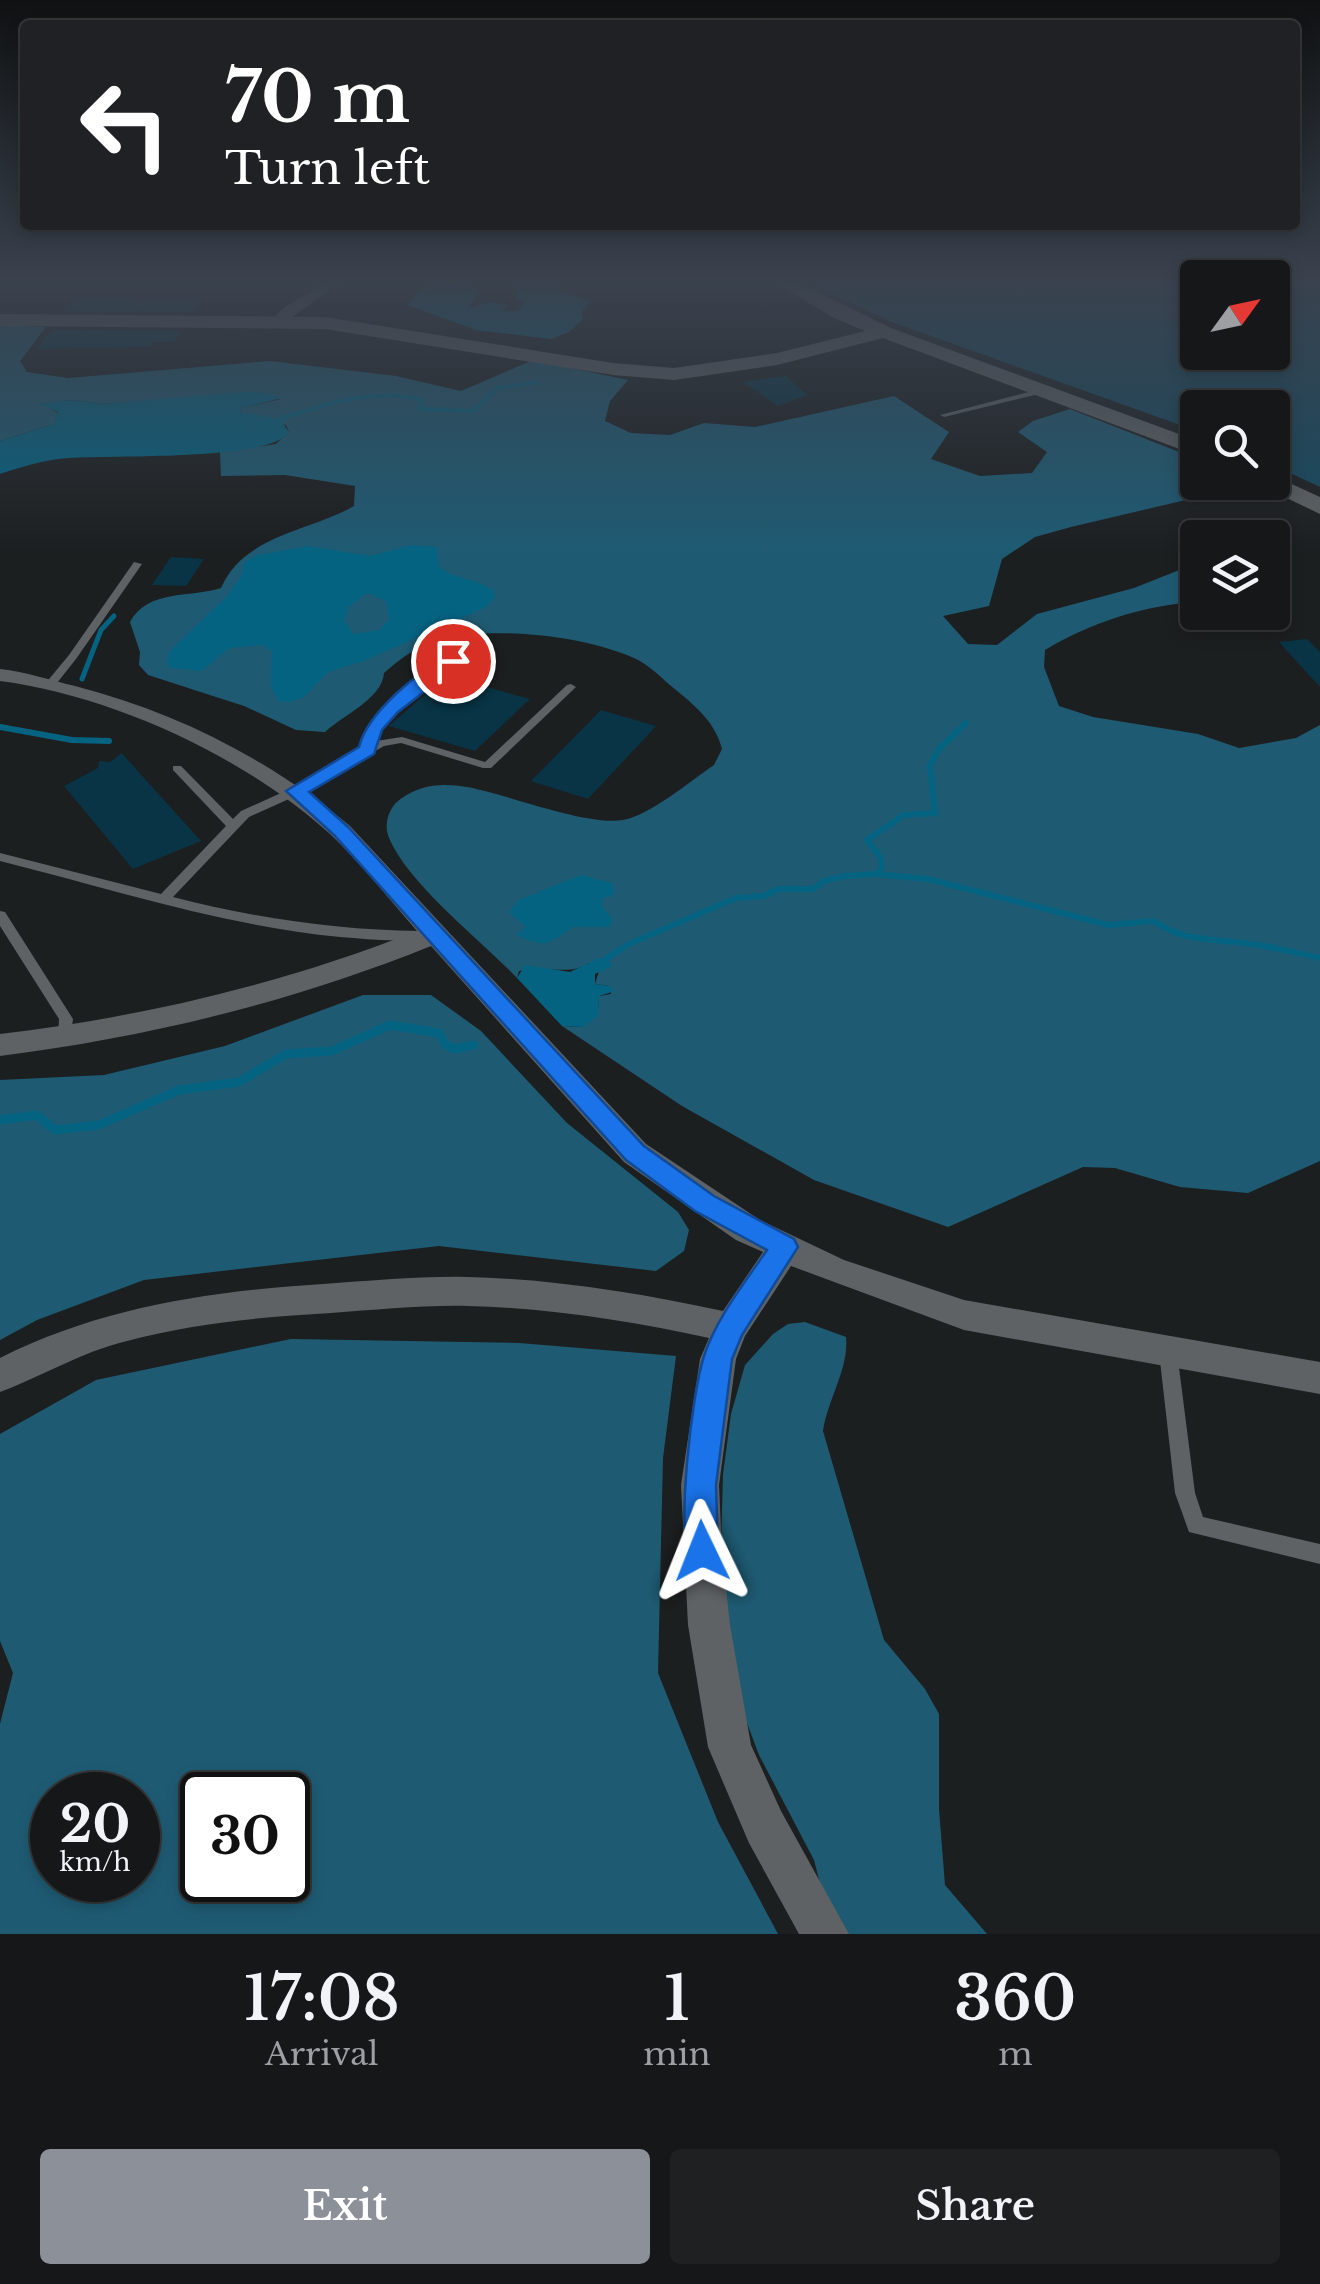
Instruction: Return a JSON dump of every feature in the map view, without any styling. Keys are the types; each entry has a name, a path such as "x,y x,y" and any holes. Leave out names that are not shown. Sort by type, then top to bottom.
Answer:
{"street":[{"path":"648,372 686,372"},
{"path":"995,372 1180,442"},
{"path":"1290,491 1320,507"},
{"path":"0,674 167,722 231,752 296,791 341,831 635,1153 705,1203 784,1247 908,1299 964,1315 1320,1378"},
{"path":"0,1045 65,1038 207,1010 340,972 433,934"},
{"path":"784,1247 730,1328 718,1359 700,1485 709,1626 730,1746 764,1826 825,1934"},
{"path":"0,1376 24,1362 120,1327 196,1312 322,1299 482,1292 670,1314 730,1328"}],"lane":[{"path":"944,414 1044,390"},
{"path":"48,686 67,666 101,611 137,564"},
{"path":"368,750 373,729 391,708 453,661"},
{"path":"164,899 232,825 274,798 296,791 381,743 402,740 487,766 572,687"},
{"path":"178,768 232,825"},
{"path":"2,862 317,932 364,936 433,934"},
{"path":"0,915 66,1019 65,1038"},
{"path":"1168,1352 1185,1493 1196,1526 1320,1554"}],"shaded area":[{"path":"0,372 68,378 136,372 365,372 461,391 505,372 591,372 628,380 610,401 605,421 631,433 670,435 704,423 755,427 894,396 949,432 931,459 980,476 1032,473 1047,452 1018,432 1033,421 1070,409 1180,452 1180,500 1186,500 1035,537 1002,559 989,606 943,616 968,644 997,645 1037,614 1134,588 1180,570 1180,604 1118,617 1045,650 1044,667 1059,706 1093,717 1198,734 1239,748 1296,738 1320,725 1320,1161 1248,1193 1180,1187 1115,1168 1083,1167 948,1227 814,1180 682,1106 562,1026 583,1027 598,1009 599,996 611,994 609,986 595,984 599,971 588,963 565,970 519,971 517,978 412,874 389,838 387,821 397,801 425,787 441,785 484,791 588,818 607,821 633,817 714,765 722,749 705,716 640,661 589,643 509,633 458,636 422,646 384,673 369,699 325,732 296,730 244,706 148,675 139,665 140,652 130,622 138,611 158,599 221,588 231,570 261,546 354,506 355,486 285,475 221,476 220,452 276,444 289,432 286,425 239,412 281,399 260,392 103,404 70,400 43,404 58,413 54,424 0,441"},
{"path":"1033,372 1320,372 1320,487 1290,473 1290,390 1180,390 1180,425"},
{"path":"241,392 282,398 239,412 280,419 289,432 253,448 187,455 60,459 0,474 0,441 54,424 58,412 40,404 70,400 103,404"},
{"path":"412,545 437,547 439,567 487,587 494,591 495,598 486,607 364,661 328,672 304,697 290,702 279,701 271,687 272,651 263,645 229,648 202,671 171,668 167,662 170,651 227,596 241,577 244,564 254,556 308,546 370,556","holes":["367,593 386,601 389,619 380,630 354,634 344,621 349,607"]},
{"path":"581,875 612,883 612,896 602,898 602,906 613,920 609,927 574,927 542,943 516,935 526,927 509,912 519,900"},
{"path":"599,958 609,960 612,966 595,974 595,984 615,991 599,996 598,1016 584,1027 562,1026 517,978 525,965 570,972"},
{"path":"363,995 431,995 481,1031 567,1123 678,1212 689,1230 684,1251 656,1271 439,1246 144,1280 37,1320 0,1340 0,1080 104,1075 225,1046"},
{"path":"805,1322 846,1337 844,1361 823,1431 884,1640 925,1689 939,1714 939,1809 945,1885 987,1934 844,1934 825,1903 814,1860 759,1755 728,1672 721,1548 723,1474 731,1414 745,1365 773,1334 788,1324"},
{"path":"291,1339 519,1343 676,1356 663,1458 658,1673 718,1822 778,1934 0,1934 0,1724 13,1673 0,1641 0,1434 96,1380"}],"building":[{"path":"786,376 807,395 778,406 743,382"},
{"path":"171,557 204,559 186,586 152,585"},
{"path":"1307,639 1320,652 1320,687 1279,642"},
{"path":"447,675 530,699 475,751 389,726"},
{"path":"601,710 656,726 588,799 531,781"},
{"path":"122,753 201,841 133,869 64,786 98,768 99,761 110,762"}],"waterway":[{"path":"280,419 349,399 384,395 420,399 420,409 473,411 498,388 537,382"},
{"path":"82,679 101,630 114,616"},
{"path":"876,874 882,868 881,858 867,840 904,815 935,813 930,765 939,749 966,723"},
{"path":"0,727 72,740 109,741"},
{"path":"606,959 629,944 736,898 764,896 778,889 813,889 824,881 876,874"},
{"path":"876,874 928,879 1109,925 1154,921 1189,936 1320,958"},
{"path":"0,1120 37,1115 55,1130 99,1125 179,1090 239,1082 286,1054 332,1051 390,1025 439,1033 445,1044 454,1049 474,1045"}],"route":[{"path":"453,661 391,708 373,729 368,750 296,791 341,831 635,1153 705,1203 784,1247 730,1328 718,1359 700,1485 702,1551"}]}
